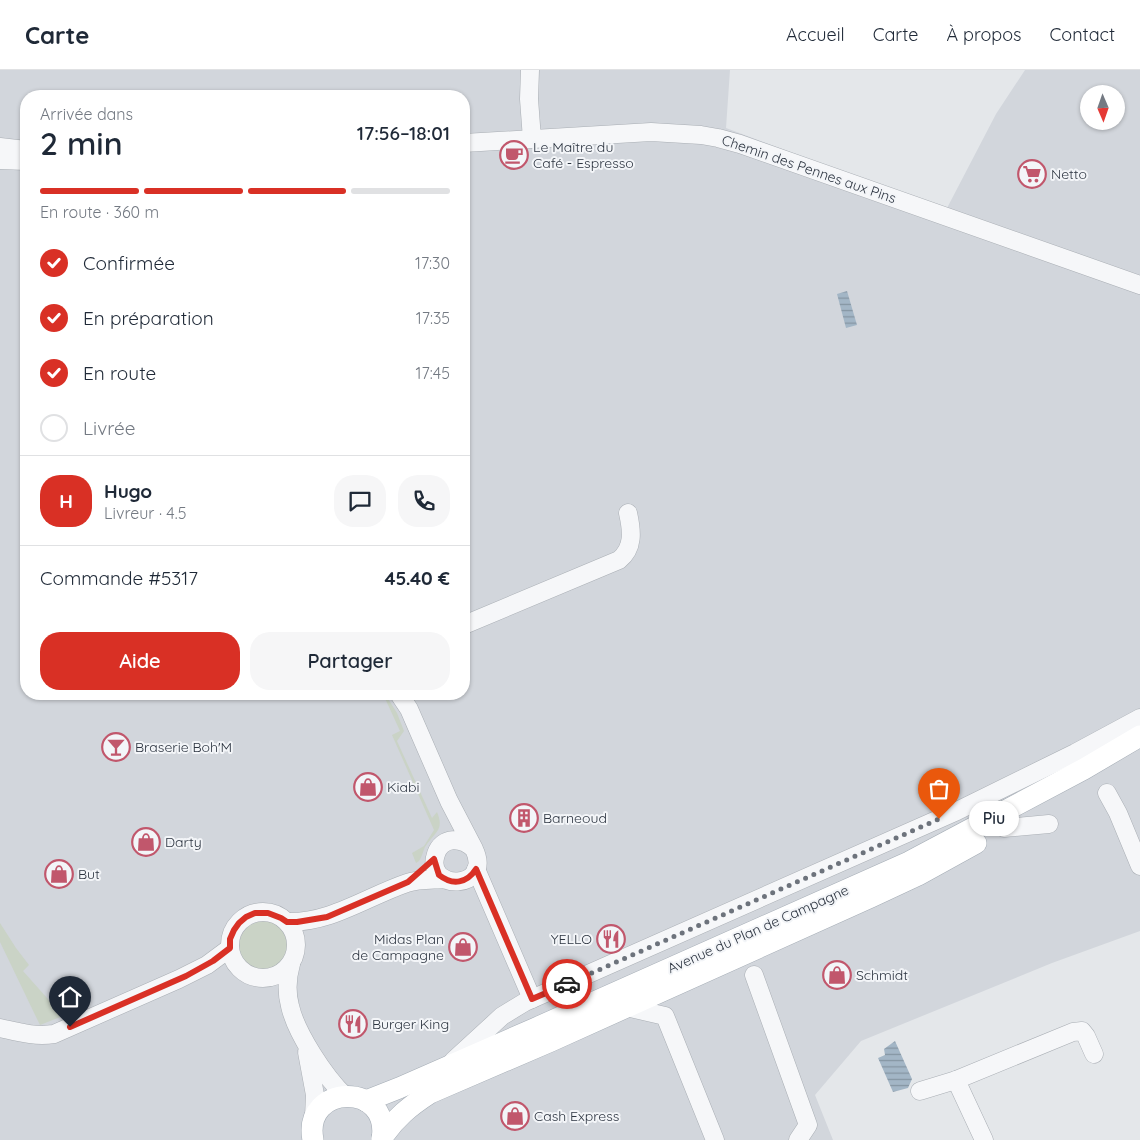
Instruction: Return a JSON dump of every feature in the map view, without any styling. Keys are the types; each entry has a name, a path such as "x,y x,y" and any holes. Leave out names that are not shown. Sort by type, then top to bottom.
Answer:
{"main road":[{"name":"Avenue du Plan de Campagne","path":"366,1101 448,1067 909,862 1084,769 1140,736"},
{"name":"Avenue du Plan de Campagne","path":"382,1139 390,1126 402,1113 412,1104 430,1093 918,875 1140,753"},
{"path":"309,1131 326,1102 344,1096 358,1097 366,1101 378,1113 383,1130 382,1139"}],"street":[{"path":"530,70 529,100 532,139"},
{"name":"Chemin des Pennes aux Pins","path":"470,143 651,132 672,132 718,138 833,176 1140,285"},
{"path":"0,147 20,149"},
{"path":"0,160 20,161"},
{"path":"470,622 619,560 627,554 631,544 628,513"},
{"path":"408,701 449,802 474,848 478,862 476,869 466,880 460,882 445,880 408,882"},
{"path":"448,1067 502,1016 532,999 931,823 1067,757 1140,718"},
{"path":"1107,793 1118,813 1140,866"},
{"path":"287,922 310,921 327,917 408,882 434,859 439,848 444,843 448,834 450,819 449,802"},
{"path":"931,823 977,827"},
{"path":"1004,828 1049,824"},
{"path":"444,843 456,839 462,840 474,848"},
{"path":"434,859 437,870 445,880"},
{"path":"476,869 532,999"},
{"path":"291,964 274,977 253,977 244,972 233,956 230,939 234,930 246,917 255,913 268,913 287,922 295,937 296,946 295,955 287,978 290,1006 305,1041 329,1080 344,1096"},
{"path":"296,946 308,932 327,917"},
{"path":"0,1028 33,1035 54,1034 194,972 213,961 233,956"},
{"path":"754,975 807,1121 806,1130 798,1140"},
{"path":"263,978 290,1006"},
{"path":"626,1007 666,1016 715,1140"},
{"path":"920,1091 956,1080 1073,1032 1082,1031 1094,1054"},
{"path":"305,1041 315,1095 309,1131"},
{"path":"956,1080 984,1140"}],"shaded area":[{"path":"0,70 730,70 726,128 946,210 996,114 1025,70 1140,70 1140,931 1052,963 861,1041 815,1095 833,1140 0,1140"},
{"path":"386,700 389,700 397,713 404,731 397,741 432,818 437,812 440,823 437,831 425,847 419,861 416,863 412,853 424,846 434,830 392,735 400,731"},
{"path":"264,921 273,923 284,932 289,946 287,955 278,966 264,971 255,969 244,960 239,946 241,937 250,926"},
{"path":"0,923 29,965 23,971 63,1016 40,1025 0,942"}],"water":[{"path":"847,291 857,325 846,328 837,294"},
{"path":"895,1041 912,1079 908,1088 893,1092 878,1058 885,1055 884,1049"}],"way so far":[{"path":"567,984 939,819"}],"place":[{"name":"Le Maître du Café - Espresso","path":"514,155"},
{"name":"Netto","path":"1032,174"},
{"name":"Braserie Boh'M","path":"116,747"},
{"name":"Kiabi","path":"368,787"},
{"name":"Barneoud","path":"524,818"},
{"name":"Piu","path":"939,819"},
{"name":"Darty","path":"146,842"},
{"name":"But","path":"59,874"},
{"name":"YELLO","path":"611,939"},
{"name":"Midas Plan de Campagne","path":"463,947"},
{"name":"Schmidt","path":"837,975"},
{"name":"Burger King","path":"353,1024"},
{"name":"Cash Express","path":"515,1116"}],"route":[{"path":"70,1027 179,979 213,961 230,948 230,939 234,930 246,917 262,912 275,915 287,922 297,922 327,917 408,882 434,859 439,875 445,880 452,882 466,880 476,869 532,999 567,984"}]}
